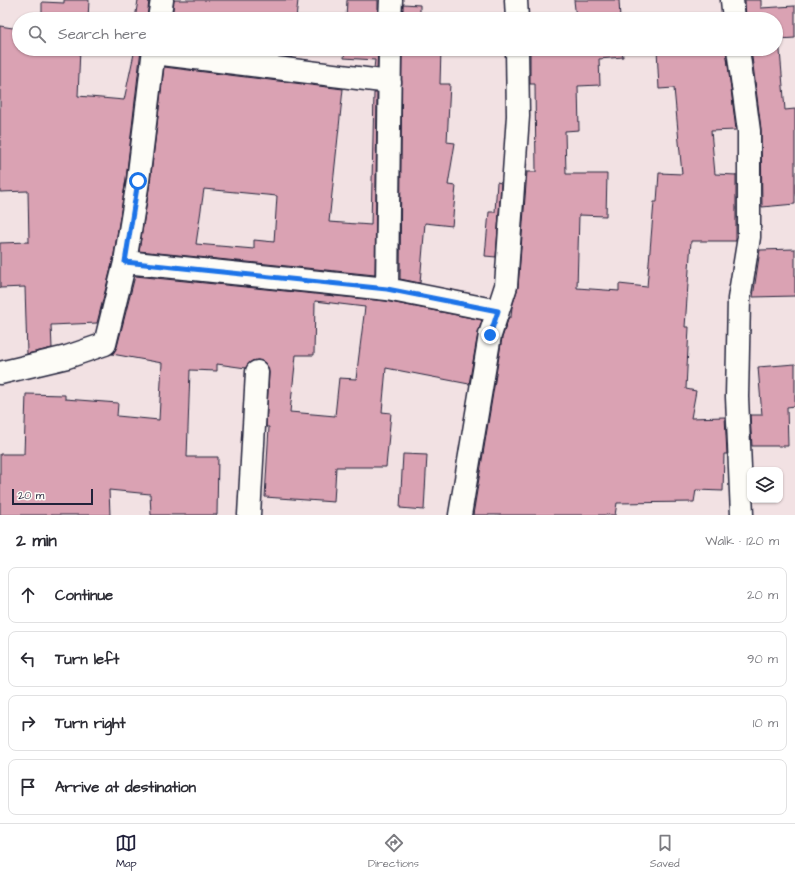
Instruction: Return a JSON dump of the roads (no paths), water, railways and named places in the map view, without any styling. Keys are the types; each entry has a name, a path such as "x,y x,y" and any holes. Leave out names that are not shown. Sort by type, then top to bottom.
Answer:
{"street":[{"path":"160,12 162,0"},
{"path":"390,12 391,0"},
{"path":"516,0 516,12"},
{"path":"732,0 733,12"},
{"path":"0,373 67,357 105,344 125,262 138,181 153,56"},
{"path":"192,56 390,82"},
{"path":"387,289 390,56"},
{"path":"460,515 490,335 506,286 518,116 517,56"},
{"path":"739,56 749,131 748,237 739,299 737,397 742,515"},
{"path":"125,262 387,289 498,311"},
{"path":"249,515 257,372"}]}
